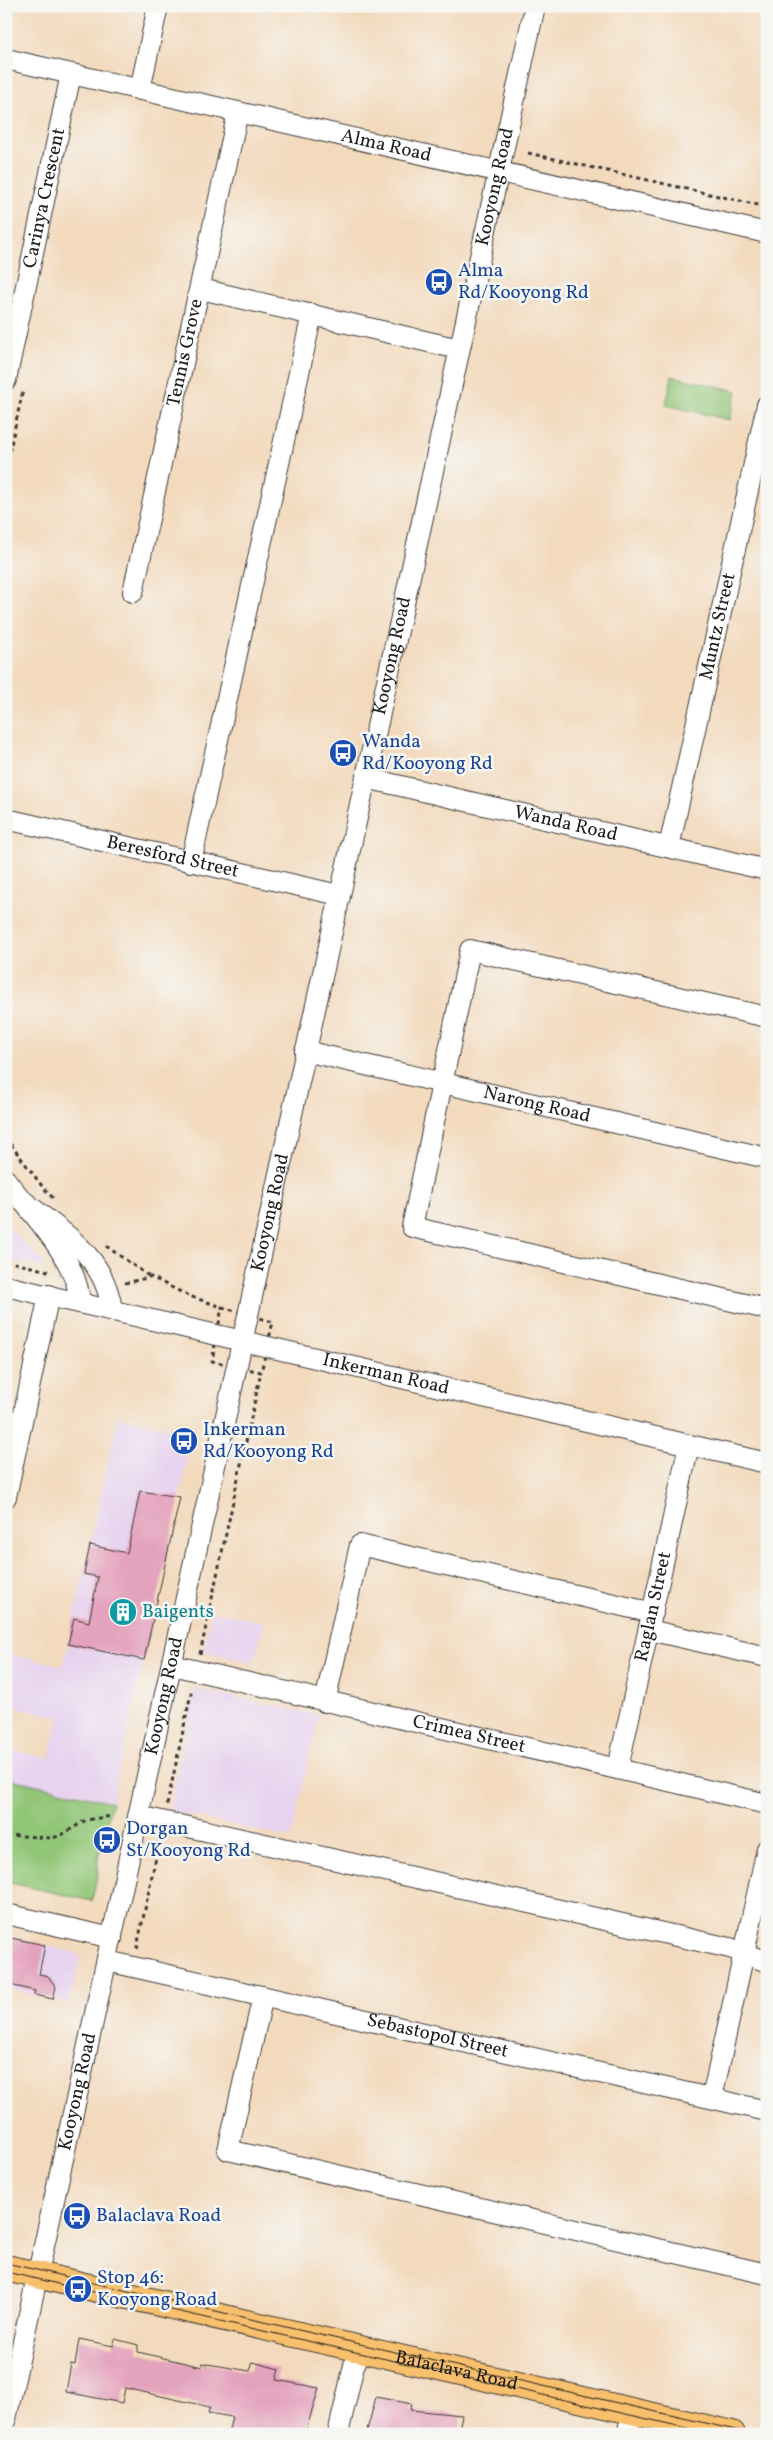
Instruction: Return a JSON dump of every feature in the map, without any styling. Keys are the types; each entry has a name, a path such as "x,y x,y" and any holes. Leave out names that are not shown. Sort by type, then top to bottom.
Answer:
{"main road":[{"name":"Balaclava Road","path":"6,2268 358,2348 630,2422 732,2434"}],"street":[{"path":"140,90 158,6"},
{"name":"Kooyong Road","path":"6,2419 535,6"},
{"name":"Alma Road","path":"6,59 767,233"},
{"name":"Carinya Crescent","path":"6,380 71,74"},
{"name":"Tennis Grove","path":"133,592 238,112"},
{"path":"201,288 460,349"},
{"path":"191,862 312,314"},
{"name":"Muntz Street","path":"669,847 767,404"},
{"name":"Wanda Road","path":"366,778 767,870"},
{"name":"Beresford Street","path":"6,819 340,895"},
{"path":"767,1016 470,950 412,1227 767,1309"},
{"name":"Narong Road","path":"305,1051 767,1158"},
{"path":"6,1180 73,1272 79,1288 80,1302"},
{"path":"21,1200 91,1258 106,1282 112,1310"},
{"name":"Inkerman Road","path":"6,1286 767,1463"},
{"path":"6,1497 49,1295"},
{"name":"Raglan Street","path":"618,1768 689,1445"},
{"path":"325,1702 360,1545 651,1621 767,1657"},
{"name":"Crimea Street","path":"172,1665 767,1804"},
{"path":"139,1816 730,1948 767,1962"},
{"path":"712,2098 767,1849"},
{"path":"6,1914 112,1938"},
{"name":"Sebastopol Street","path":"107,1961 767,2111"},
{"path":"263,1996 228,2150 767,2274"},
{"path":"338,2434 358,2348"}],"path":[{"path":"528,152 767,207"},
{"path":"6,1138 42,1186 61,1206"},
{"path":"102,1243 151,1277"},
{"path":"6,1834 51,1838 60,1836 86,1820 112,1816"}],"shaded area":[{"path":"6,1224 43,1262 42,1267 6,1259"},
{"path":"118,1416 193,1434 149,1636 74,1618"},
{"path":"212,1611 264,1622 254,1663 203,1651"},
{"path":"68,1644 144,1660 112,1802 6,1778 6,1749 49,1758 59,1717 6,1705 6,1653 63,1666"},
{"path":"195,1689 319,1715 291,1838 169,1811"},
{"path":"6,1937 77,1953 80,1959 69,2003 6,1988"}],"green space":[{"path":"672,376 737,391 730,420 666,405"},
{"path":"6,1778 112,1802 98,1858 98,1871 92,1901 6,1882"}],"building":[{"path":"140,1491 180,1497 144,1660 68,1644 74,1618 89,1622 98,1577 84,1574 90,1545 127,1553"},
{"path":"6,1937 45,1945 39,1974 48,1976 56,1987 53,1999 34,1995 35,1991 6,1984"},
{"path":"79,2339 113,2346 115,2339 138,2345 138,2352 202,2367 202,2363 250,2371 253,2362 279,2369 276,2380 319,2388 305,2434 228,2434 232,2417 208,2413 210,2407 125,2388 122,2403 66,2392 71,2364 75,2365"},
{"path":"376,2397 412,2404 410,2410 462,2415 458,2434 366,2434"}],"tram line":[{"path":"6,2263 753,2434"},
{"path":"6,2272 713,2434"}],"place":[{"name":"Alma Rd/Kooyong Rd","path":"439,282"},
{"name":"Wanda Rd/Kooyong Rd","path":"343,753"},
{"name":"Inkerman Rd/Kooyong Rd","path":"184,1441"},
{"name":"Baigents","path":"123,1612"},
{"name":"Dorgan St/Kooyong Rd","path":"107,1840"},
{"name":"Balaclava Road","path":"77,2216"},
{"name":"Stop 46: Kooyong Road","path":"78,2289"}]}
